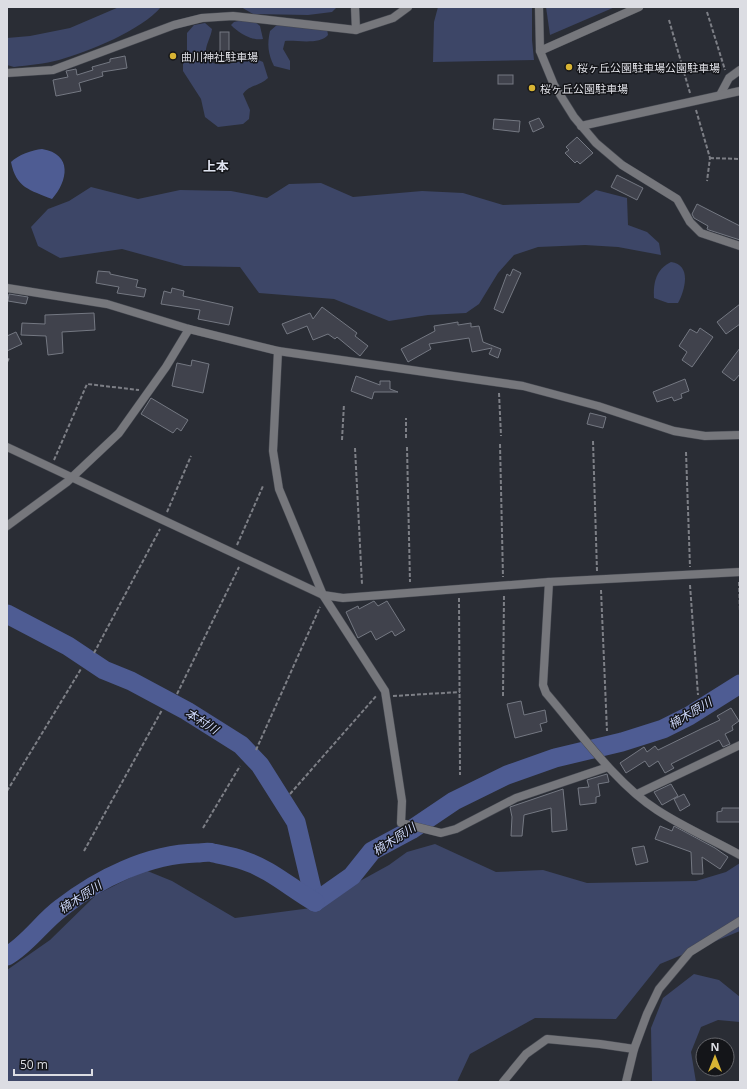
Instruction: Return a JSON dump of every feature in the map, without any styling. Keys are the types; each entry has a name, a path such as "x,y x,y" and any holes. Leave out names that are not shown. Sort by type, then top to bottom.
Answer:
{"street":[{"path":"354,7 356,30"},
{"path":"7,72 53,70 174,25 202,18 233,16 356,30 393,18 408,7"},
{"path":"539,7 540,51 554,85 581,126 596,143 622,165 677,199 690,222 701,233 740,246"},
{"path":"540,51 639,7"},
{"path":"720,95 729,78 740,70"},
{"path":"581,126 740,91"},
{"path":"7,288 107,304 189,329 278,351 523,386 598,406 674,431 705,436 740,435"},
{"path":"7,526 72,478 119,433 166,367 189,329"},
{"path":"278,351 273,450 279,489 323,595 385,692 402,801 401,823 441,833 456,828 516,798 606,764"},
{"path":"7,446 72,478 323,595 343,598 549,582 740,572"},
{"path":"549,582 543,685 546,692 606,764 656,810 740,855"},
{"path":"637,794 740,745"},
{"path":"626,1082 634,1050 647,1014 659,989 690,952 740,921"},
{"path":"503,1082 526,1054 547,1039 600,1044 634,1050"}],"path":[{"path":"707,12 726,73"},
{"path":"669,20 691,96"},
{"path":"695,109 710,158 707,181"},
{"path":"710,158 740,159"},
{"path":"7,362 9,358"},
{"path":"53,461 87,384 142,391"},
{"path":"499,393 501,436"},
{"path":"342,440 344,404"},
{"path":"406,418 406,438"},
{"path":"592,441 598,574"},
{"path":"500,444 503,578"},
{"path":"407,446 410,582"},
{"path":"355,448 362,584"},
{"path":"686,452 690,570"},
{"path":"165,516 191,456"},
{"path":"235,549 262,486"},
{"path":"94,653 160,529"},
{"path":"177,694 239,567"},
{"path":"739,582 740,612"},
{"path":"690,585 698,695"},
{"path":"601,590 608,731"},
{"path":"503,696 504,595"},
{"path":"459,596 460,775"},
{"path":"256,750 320,607"},
{"path":"7,791 81,669"},
{"path":"392,696 460,692"},
{"path":"290,794 378,694"},
{"path":"84,851 162,710"},
{"path":"203,828 240,766"}],"shaded area":[{"path":"119,7 161,7 152,16 128,32 84,52 48,62 14,67 7,65 7,38 30,36 70,28"},
{"path":"241,7 337,7 332,12 308,15 253,14"},
{"path":"438,7 532,7 532,40 534,60 433,62 434,22"},
{"path":"546,7 615,7 550,35"},
{"path":"243,20 254,21 260,26 263,39 254,39 246,36 231,25 234,22"},
{"path":"205,23 212,29 207,44 206,53 208,59 213,63 226,64 254,59 263,62 268,78 262,83 248,89 243,94 250,110 249,119 243,124 218,127 205,117 201,99 183,71 183,58 187,50 187,33 194,25"},
{"path":"278,24 327,29 328,35 320,40 314,41 285,41 283,49 290,61 290,70 274,66 270,57 268,45 270,31"},
{"path":"42,149 59,156 65,169 62,184 52,199 25,187 20,183 13,171 11,162 25,153"},
{"path":"321,183 353,197 422,191 463,193 503,205 579,203 596,190 627,198 628,225 647,232 659,243 661,255 618,247 585,245 538,247 514,255 498,273 479,304 466,313 428,315 389,321 334,299 259,293 240,267 184,266 122,249 60,258 38,246 31,227 48,209 69,201 91,187 138,199 180,190 231,191 267,198 289,184"},
{"path":"671,262 678,264 684,273 685,279 683,292 678,303 668,303 654,298 656,277 662,268"},
{"path":"435,844 496,872 543,870 587,883 696,881 726,872 740,863 740,931 660,964 616,1019 535,1018 470,1054 457,1082 7,1082 7,970 50,940 96,895 145,870 172,881 235,918 311,908 389,865 407,852"},
{"path":"694,974 719,980 740,997 740,1022 718,1020 701,1027 697,1037 695,1037 695,1042 691,1052 696,1082 652,1082 651,1028 663,998"}],"building":[{"path":"220,32 229,32 229,60 220,60"},
{"path":"125,56 127,68 102,72 103,76 79,83 81,91 56,96 53,80 68,77 66,71 76,69 77,75 93,70 92,67 110,62 110,59"},
{"path":"498,75 513,75 513,84 498,84"},
{"path":"539,118 544,127 533,132 529,122"},
{"path":"494,119 520,121 519,132 493,129"},
{"path":"577,137 593,153 580,164 577,161 575,163 565,153 569,150 566,147"},
{"path":"617,175 643,188 637,200 611,187"},
{"path":"697,204 740,226 740,240 707,229 708,226 694,218 692,214"},
{"path":"513,269 521,273 503,313 494,309 507,274 510,276"},
{"path":"98,271 110,272 110,274 138,280 136,287 146,289 144,297 117,293 119,287 96,283"},
{"path":"172,288 184,291 183,296 233,307 229,325 198,319 200,310 161,304 164,291 171,293"},
{"path":"9,294 28,297 26,304 8,301"},
{"path":"740,304 740,324 726,334 717,322"},
{"path":"322,307 357,333 355,336 368,346 360,356 337,337 335,339 328,334 313,340 307,326 287,334 282,324 310,313 313,319"},
{"path":"94,313 95,330 62,332 63,353 48,355 46,336 21,335 22,323 45,324 45,315"},
{"path":"458,322 458,325 471,323 471,327 479,326 483,342 501,349 498,358 489,354 492,348 472,352 469,338 429,344 431,349 408,362 401,349 435,331 434,326"},
{"path":"700,328 713,337 692,367 682,360 687,352 679,346 690,329 697,333"},
{"path":"16,332 22,344 7,351 7,336"},
{"path":"740,348 740,374 734,381 722,372"},
{"path":"192,360 209,364 203,393 172,386 177,363 191,366"},
{"path":"356,376 380,385 380,381 390,381 390,389 398,392 374,392 372,399 351,391"},
{"path":"685,379 689,391 681,394 682,398 674,401 672,397 657,402 653,392"},
{"path":"151,398 188,420 181,431 177,428 173,433 141,414"},
{"path":"590,413 606,417 603,428 587,424"},
{"path":"374,601 378,606 387,601 405,630 395,636 392,631 376,640 371,631 358,638 346,612 358,606 359,609"},
{"path":"521,701 524,715 545,710 547,722 540,724 542,731 515,738 507,704"},
{"path":"731,708 739,721 732,726 733,730 725,734 730,744 723,747 719,740 671,764 674,768 665,773 658,761 649,767 645,761 626,773 620,763 644,747 647,752 655,746 658,750 720,720 717,716"},
{"path":"607,774 609,782 598,784 600,796 596,797 596,803 580,805 578,788 589,787 587,780"},
{"path":"671,784 678,796 662,805 654,792"},
{"path":"563,789 567,830 552,832 551,808 524,815 522,836 511,836 512,817 510,807"},
{"path":"684,794 690,805 680,811 674,799"},
{"path":"722,808 740,808 740,822 717,822 717,812 722,811"},
{"path":"660,826 672,831 674,826 715,848 728,857 720,869 702,857 703,874 692,874 691,852 655,839"},
{"path":"644,846 648,862 636,865 632,848"}],"waterway":[{"name":"本村川","path":"7,614 68,646 104,670 131,681 187,711 241,745 260,765 296,822 315,902"},
{"name":"楠木原川","path":"315,902 352,876 372,851 411,830 454,801 507,775 555,758 622,742 663,729 689,716 740,684"},
{"name":"楠木原川","path":"7,956 22,945 54,914 92,887 108,878 143,863 179,854 209,852 241,860 272,874 315,902"}],"place":[{"name":"曲川神社駐車場","path":"173,56"},
{"name":"桜ヶ丘公園駐車場公園駐車場","path":"569,67"},
{"name":"桜ヶ丘公園駐車場","path":"532,88"}],"district":[{"name":"上本","path":"216,166"}]}
